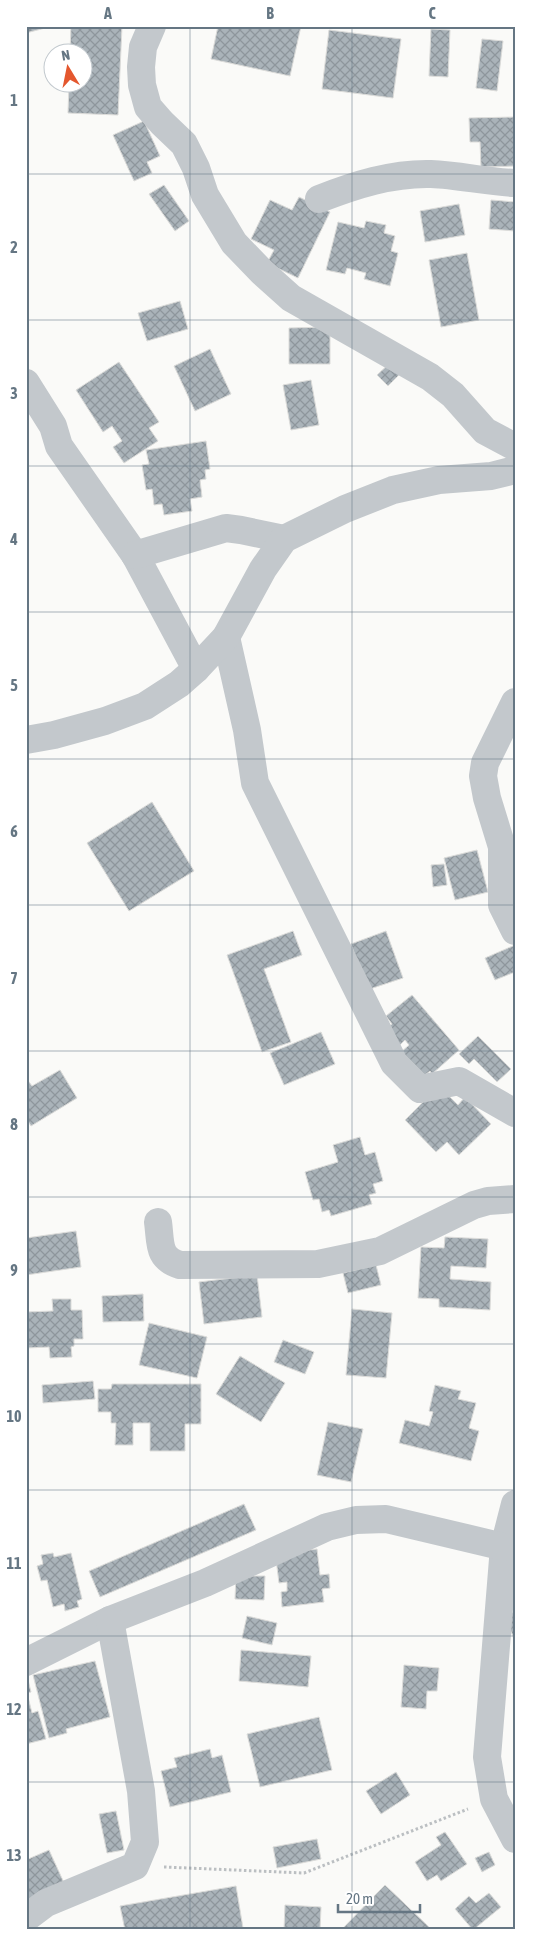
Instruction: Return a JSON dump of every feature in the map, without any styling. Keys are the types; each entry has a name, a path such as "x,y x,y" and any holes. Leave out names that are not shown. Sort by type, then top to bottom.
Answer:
{"street":[{"path":"152,26 143,47 140,67 142,85 148,107 162,124 184,144 196,168 206,195 234,243 291,298 430,377 453,395 485,431 515,447"},
{"path":"319,199 345,189 395,176 431,174 515,183"},
{"path":"26,383 53,426 60,446 135,555 196,669"},
{"path":"26,740 54,735 105,721 144,706 179,684 226,637 262,569 284,540 345,509 393,490 439,480 491,476 515,470"},
{"path":"135,555 226,528 284,540"},
{"path":"226,637 247,730 255,783 394,1063 420,1088 459,1081 515,1113"},
{"path":"515,702 484,763 483,776 487,798 502,847 502,905 515,931"},
{"path":"158,1222 162,1254 170,1262 180,1265 306,1265 380,1250 474,1205 488,1201 515,1200"},
{"path":"515,1504 504,1547 487,1757 494,1799 515,1838"},
{"path":"26,1662 110,1620 205,1583 327,1527 356,1520 386,1519 504,1547"},
{"path":"26,1918 46,1903 135,1866 145,1842 141,1791 110,1620"}],"path":[{"path":"135,1866 304,1873 494,1799"}],"building":[{"path":"26,26 49,26 49,27 26,33"},
{"path":"71,26 122,26 118,115 68,113 69,92 92,92 92,42 70,42"},
{"path":"218,26 301,26 290,76 211,59"},
{"path":"431,29 450,30 448,77 429,76"},
{"path":"329,30 401,39 393,98 322,89"},
{"path":"482,39 503,41 497,91 476,88"},
{"path":"515,117 515,166 481,167 480,142 470,142 469,118"},
{"path":"144,121 160,156 147,162 152,173 134,181 113,135"},
{"path":"164,185 189,221 175,231 149,194"},
{"path":"299,197 330,212 298,278 267,263 274,250 251,239 270,200 292,210"},
{"path":"491,200 515,202 515,231 489,229"},
{"path":"459,204 465,235 425,242 420,211"},
{"path":"366,221 386,225 384,233 395,236 391,251 398,253 390,286 364,279 366,273 347,268 345,274 326,270 338,222 364,228"},
{"path":"467,253 479,320 441,327 429,260"},
{"path":"180,301 188,329 147,341 138,313"},
{"path":"330,327 330,364 289,364 289,328"},
{"path":"210,349 231,394 195,411 174,366"},
{"path":"119,362 159,422 149,428 158,441 124,463 113,447 122,441 112,426 103,432 76,390"},
{"path":"390,363 401,373 388,386 377,375"},
{"path":"311,380 319,425 291,430 283,385"},
{"path":"206,441 210,469 205,470 206,479 200,480 202,497 190,499 192,511 164,515 162,504 154,505 152,489 146,490 142,465 149,464 146,450"},
{"path":"152,802 194,871 129,911 87,843"},
{"path":"477,850 488,892 455,900 444,858"},
{"path":"444,864 447,885 433,887 431,865"},
{"path":"293,931 302,955 264,969 291,1042 262,1052 227,955"},
{"path":"386,931 403,978 367,990 351,944"},
{"path":"515,945 515,972 495,980 485,958"},
{"path":"412,995 459,1050 432,1074 430,1071 420,1079 399,1054 409,1045 405,1040 399,1046 385,1030 392,1024 386,1016"},
{"path":"321,1032 335,1064 284,1085 270,1053"},
{"path":"478,1036 511,1069 497,1082 474,1059 469,1064 459,1054"},
{"path":"60,1070 77,1098 31,1126 26,1118 26,1078 32,1086"},
{"path":"439,1086 458,1105 465,1097 491,1124 459,1155 447,1142 436,1152 405,1120"},
{"path":"360,1137 365,1155 375,1152 383,1181 373,1184 376,1193 369,1195 372,1204 331,1216 329,1210 322,1212 319,1199 313,1200 305,1172 338,1162 333,1145"},
{"path":"76,1231 81,1267 26,1275 26,1238"},
{"path":"445,1237 488,1239 486,1268 451,1266 450,1279 491,1282 490,1310 439,1307 439,1299 418,1298 421,1247 444,1248"},
{"path":"376,1265 381,1285 348,1293 343,1273"},
{"path":"257,1275 262,1317 204,1324 199,1282"},
{"path":"143,1294 144,1321 103,1322 102,1296"},
{"path":"52,1299 71,1299 71,1310 82,1310 83,1339 74,1339 74,1346 71,1347 72,1357 50,1358 49,1347 26,1348 26,1312 53,1311"},
{"path":"352,1309 392,1313 386,1378 346,1375"},
{"path":"149,1323 207,1337 197,1378 139,1365"},
{"path":"283,1340 314,1352 305,1374 274,1362"},
{"path":"240,1356 285,1383 261,1422 216,1394"},
{"path":"93,1381 95,1399 43,1403 42,1385"},
{"path":"112,1384 201,1384 201,1424 185,1424 185,1451 150,1451 150,1423 133,1423 133,1445 115,1445 116,1423 111,1423 111,1412 98,1412 98,1389 111,1389"},
{"path":"435,1385 461,1391 458,1399 476,1403 469,1428 479,1431 471,1461 399,1443 405,1420 429,1426 433,1412 429,1411"},
{"path":"328,1422 363,1429 351,1482 317,1475"},
{"path":"244,1504 256,1530 100,1597 89,1571"},
{"path":"317,1549 320,1575 329,1574 330,1588 322,1589 324,1602 282,1607 281,1592 287,1591 287,1582 279,1583 276,1559 293,1552"},
{"path":"53,1553 54,1557 71,1553 82,1599 77,1601 79,1607 65,1611 64,1604 53,1607 47,1580 41,1581 37,1566 43,1564 41,1555"},
{"path":"236,1576 265,1576 264,1600 235,1599"},
{"path":"515,1612 515,1642 505,1615"},
{"path":"247,1616 277,1623 272,1645 242,1638"},
{"path":"241,1650 311,1656 308,1687 239,1681"},
{"path":"95,1661 110,1717 66,1729 67,1733 49,1738 33,1675"},
{"path":"404,1665 439,1668 437,1691 427,1691 426,1709 401,1707"},
{"path":"26,1680 28,1680 31,1692 27,1693 32,1713 38,1711 46,1739 26,1744"},
{"path":"319,1717 332,1770 260,1787 247,1734"},
{"path":"210,1749 212,1758 222,1755 231,1792 170,1807 161,1771 177,1767 174,1758"},
{"path":"396,1772 410,1795 381,1814 366,1791"},
{"path":"116,1811 124,1850 107,1853 99,1814"},
{"path":"445,1832 467,1864 441,1881 437,1875 427,1881 415,1862 441,1845 436,1837"},
{"path":"317,1839 321,1859 277,1868 273,1847"},
{"path":"49,1850 65,1885 26,1903 26,1860"},
{"path":"489,1852 495,1865 482,1872 475,1858"},
{"path":"385,1885 429,1927 426,1930 347,1930 344,1927"},
{"path":"236,1886 243,1928 234,1930 125,1930 120,1906"},
{"path":"489,1893 501,1907 473,1930 455,1909 469,1896 476,1903"},
{"path":"285,1905 321,1907 320,1930 284,1930"}]}
